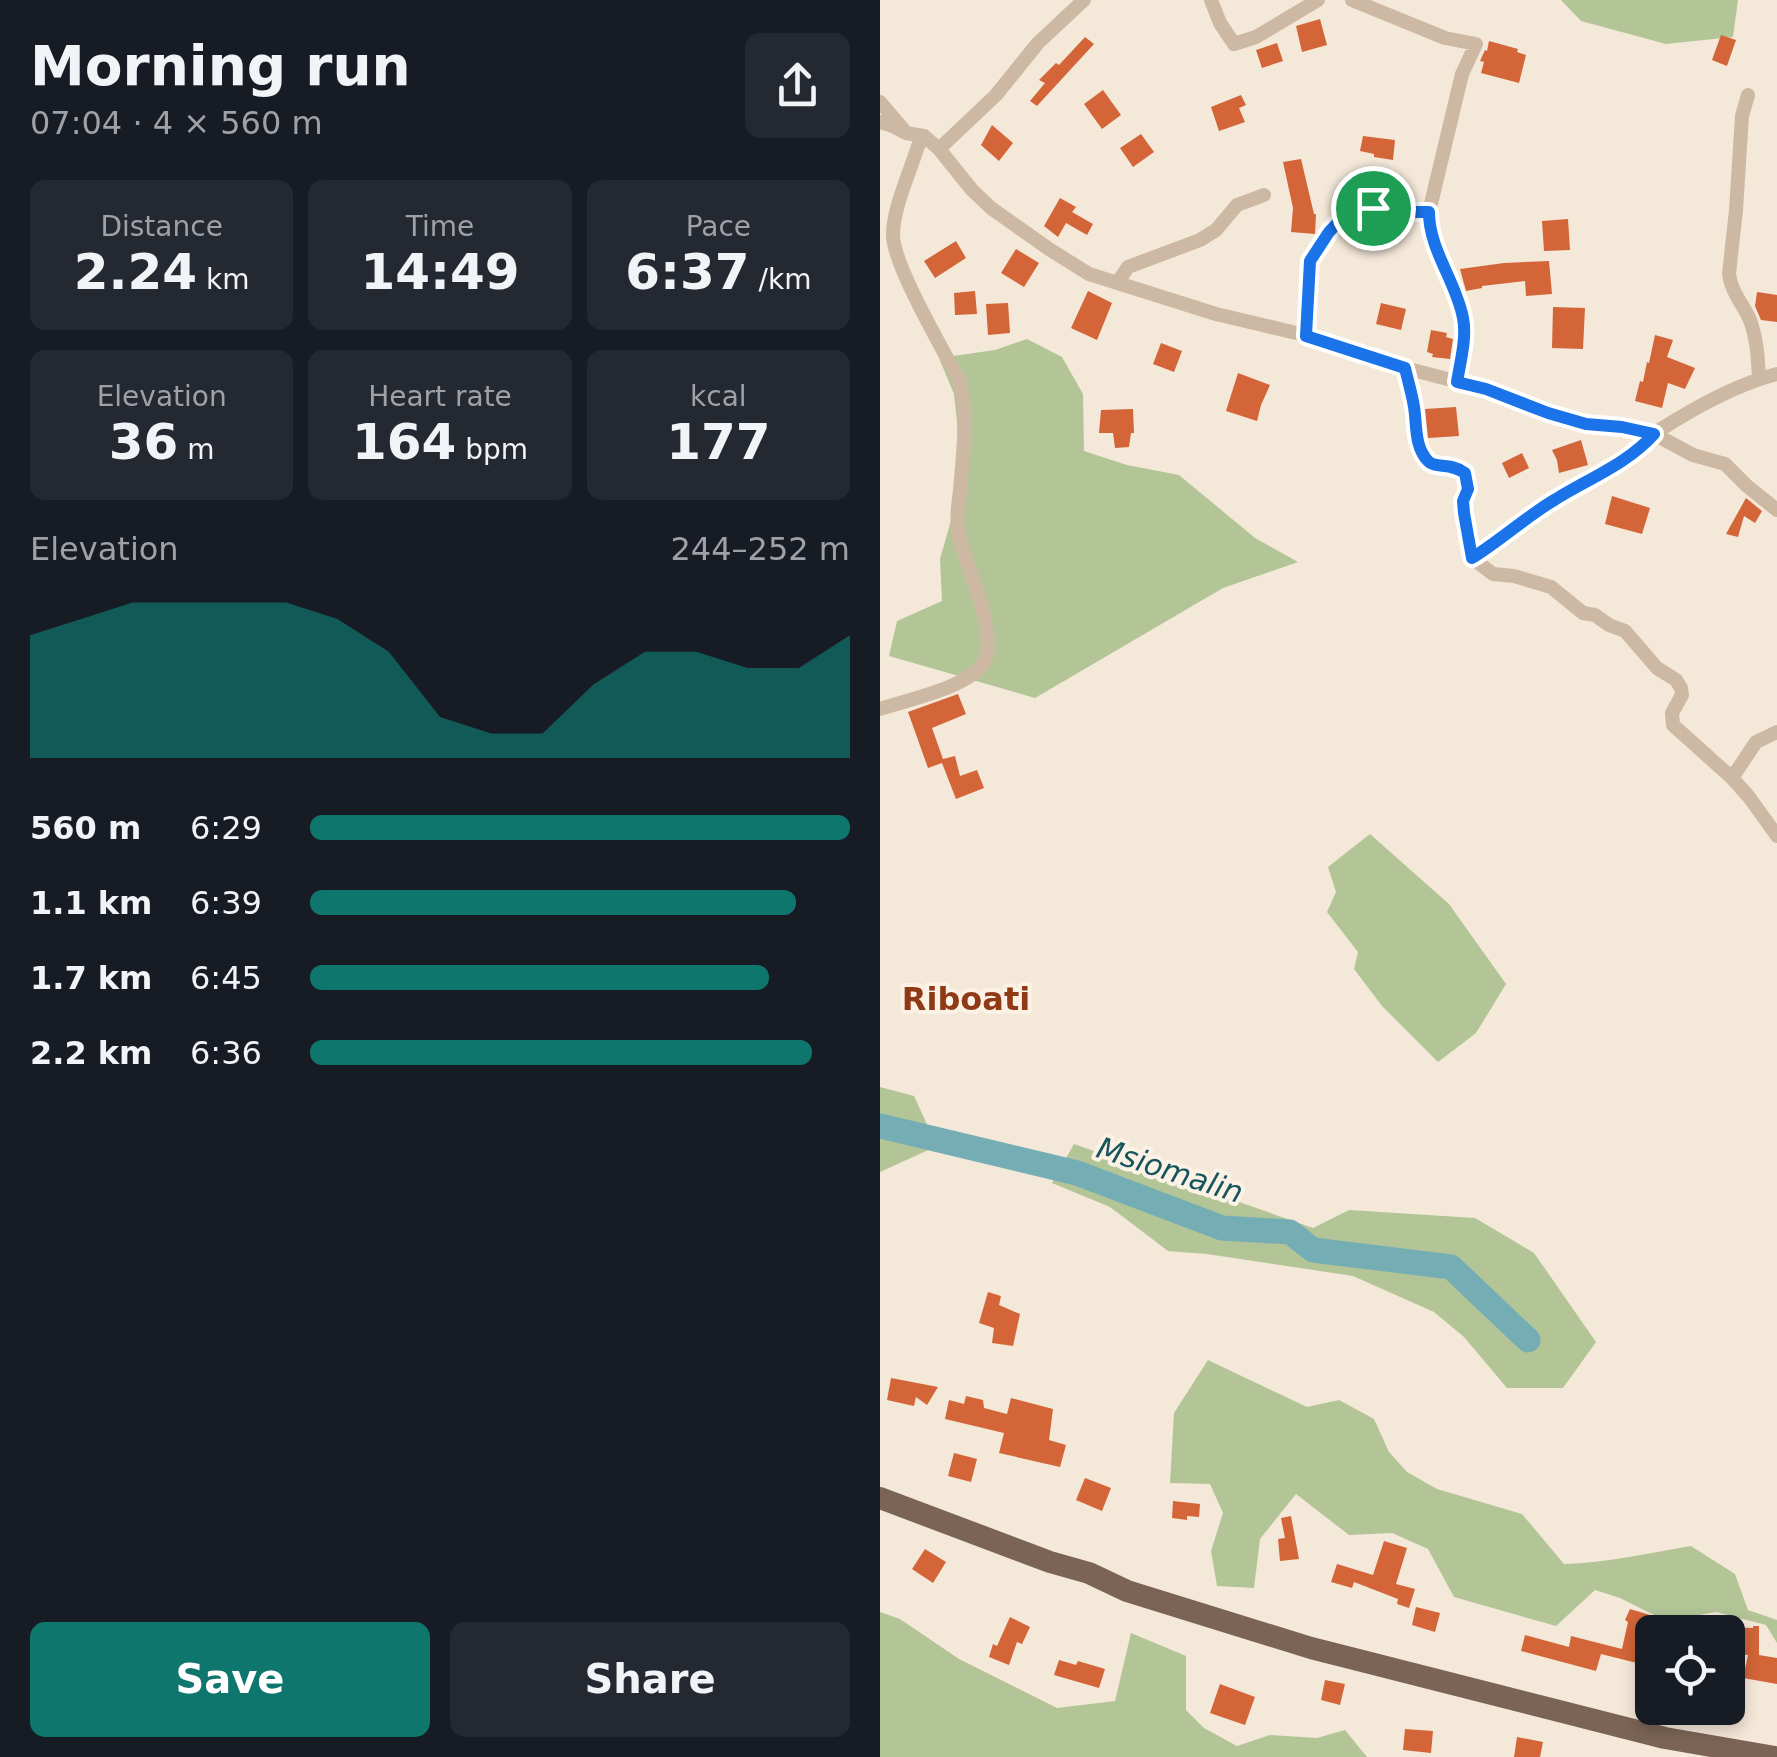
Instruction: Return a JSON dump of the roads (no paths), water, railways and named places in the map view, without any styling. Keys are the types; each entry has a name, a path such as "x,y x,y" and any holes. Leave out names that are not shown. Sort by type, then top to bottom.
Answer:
{"main road":[{"path":"880,1498 1127,1590 1294,1643 1665,1738 1775,1757"}],"street":[{"path":"938,149 996,95 1038,43 1084,0"},
{"path":"1211,0 1234,44 1256,37 1318,0"},
{"path":"1352,0 1445,38 1476,44 1462,74 1429,212 1429,225 1464,320 1457,382"},
{"path":"1748,94 1742,116 1729,274 1756,338 1759,378"},
{"path":"880,102 906,133"},
{"path":"880,122 924,136 991,208 1089,274 1216,314 1486,389 1586,424 1654,434 1694,455 1725,464 1777,510"},
{"path":"880,709 961,682 983,665 988,645 978,589 957,523 964,402 960,382 899,262 893,238 895,218 924,136"},
{"path":"1117,283 1128,267 1200,240 1216,230 1237,205 1264,195"},
{"path":"1306,336 1310,261 1344,216 1373,208 1429,212"},
{"path":"1405,368 1416,437 1428,462 1434,466 1455,466 1465,473 1468,489 1463,501 1472,558 1493,574 1550,587 1584,613 1625,631 1658,668 1676,680 1682,695 1672,713 1673,725 1732,778 1777,836"},
{"path":"1472,558 1552,501 1639,450 1654,434 1759,378 1777,374"},
{"path":"1732,778 1756,742 1777,732"}],"waterway":[{"name":"Msiomalin","path":"880,1126 1077,1173 1222,1228 1290,1232 1313,1250 1451,1267 1528,1340"}],"district":[{"name":"Riboati","path":"966,999"}]}
